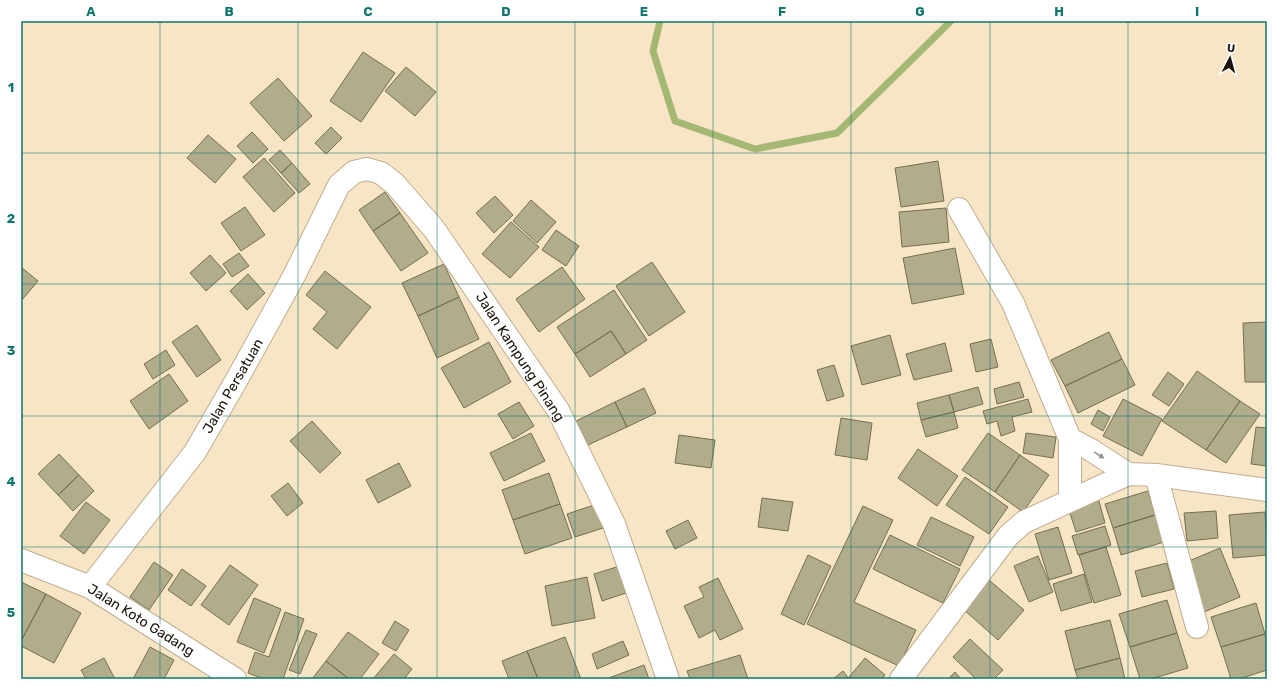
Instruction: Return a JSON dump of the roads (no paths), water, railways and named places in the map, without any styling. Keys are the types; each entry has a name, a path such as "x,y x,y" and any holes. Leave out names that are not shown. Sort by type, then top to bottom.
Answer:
{"street":[{"name":"Jalan Kampung Pinang","path":"354,172 367,169 381,173 395,184 434,229 558,410 614,524 668,679"},
{"name":"Jalan Persatuan","path":"90,587 195,452 295,274 339,184 354,172"},
{"path":"959,209 1013,303 1070,439 1070,500"},
{"path":"1070,439 1091,450 1128,474"},
{"path":"901,679 1008,536 1024,522 1128,474 1156,475 1267,490"},
{"path":"1156,475 1197,627"},
{"name":"Jalan Koto Gadang","path":"21,560 90,587 235,679"}],"waterway":[{"path":"660,21 653,51 675,121 755,149 837,133 951,21"}]}
